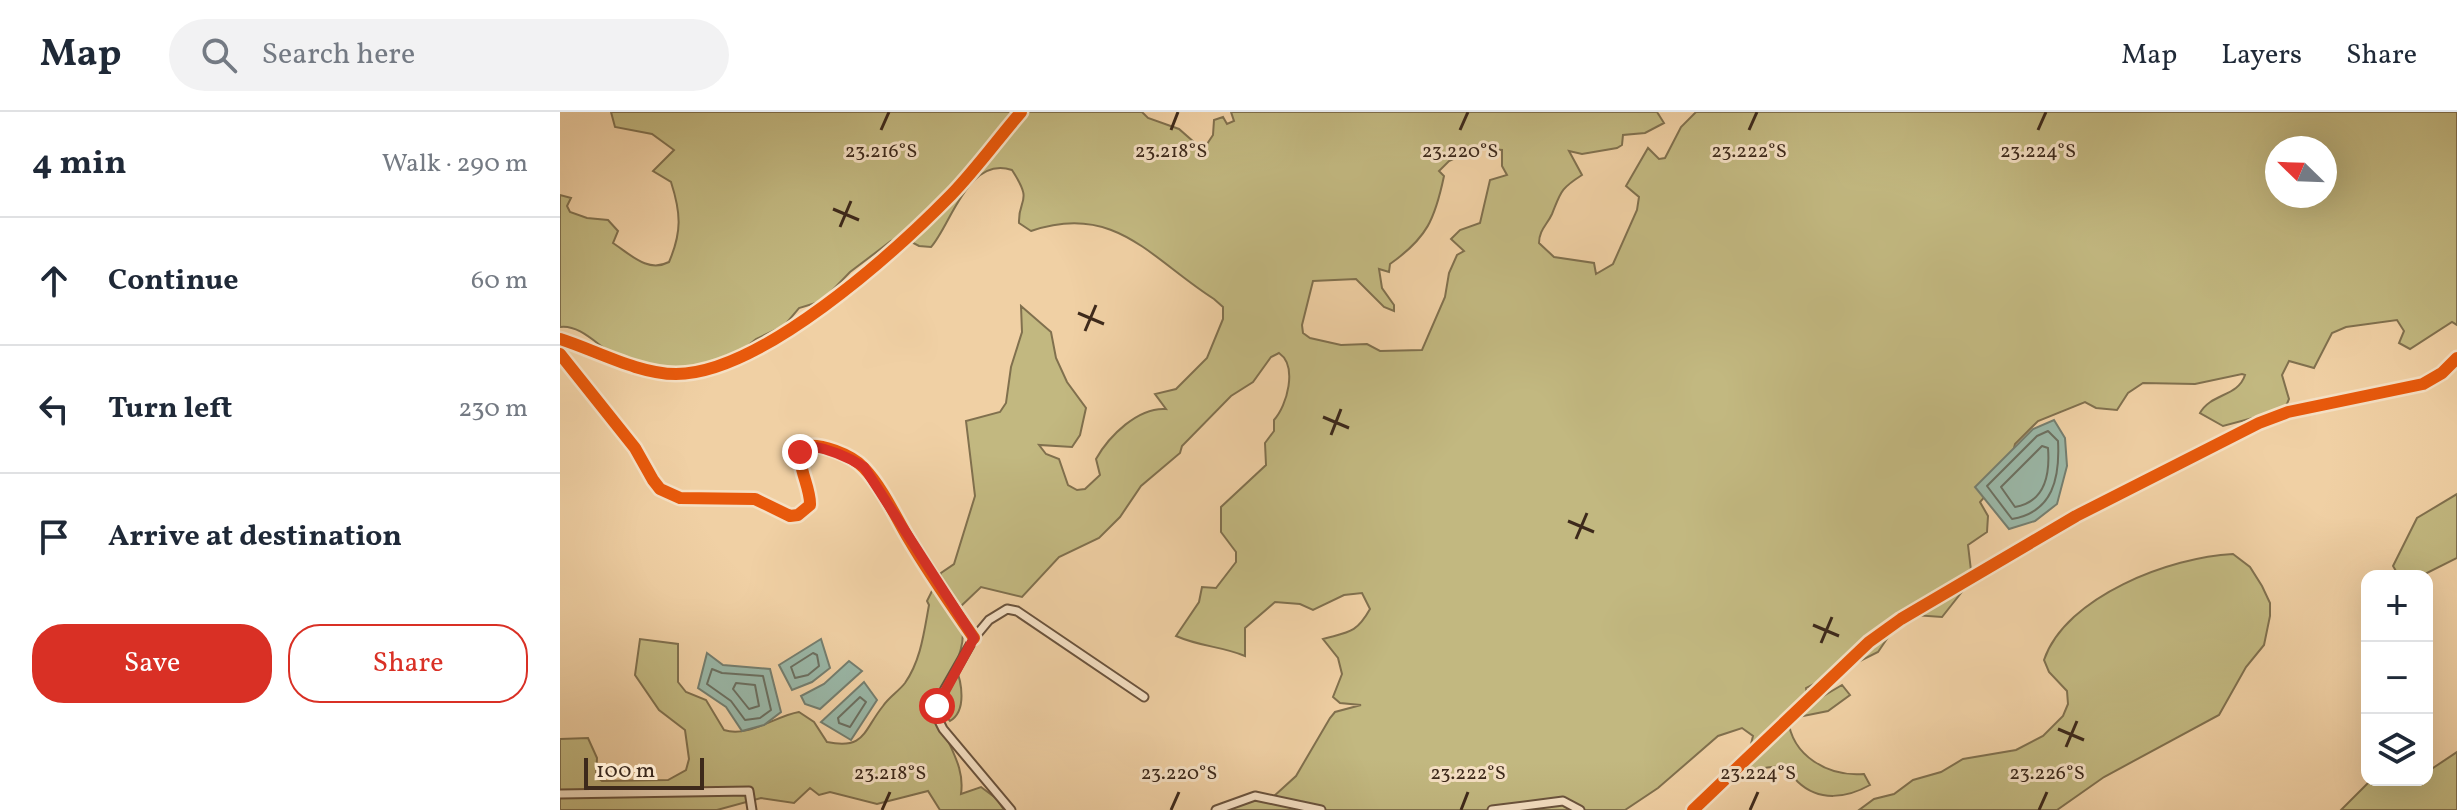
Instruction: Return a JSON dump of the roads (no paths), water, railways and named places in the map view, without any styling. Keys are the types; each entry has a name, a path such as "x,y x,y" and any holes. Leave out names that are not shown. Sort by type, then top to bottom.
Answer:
{"street":[{"path":"560,339 638,366 674,374 716,367 772,343 901,242 981,163 1021,112"},
{"path":"560,354 635,448 653,480 669,494 680,498 755,499 790,516 798,515 810,505 811,494 800,460 802,447 821,448 849,457 864,467 925,567 974,638"},
{"path":"1693,810 1869,642 1901,619 2076,516 2259,423 2288,412 2423,384 2442,373 2457,358"},
{"path":"1011,810 985,775 943,729 937,717 942,694 974,638 989,620 1012,609 1144,697"},
{"path":"560,794 749,791 752,810"},
{"path":"1216,810 1255,796 1321,810"},
{"path":"1492,810 1563,801 1580,810"}],"water":[{"path":"2054,420 2065,438 2067,466 2057,504 2035,521 2009,529 1975,487 2033,429"},
{"path":"821,639 830,668 812,682 792,690 779,665"},
{"path":"707,653 723,665 770,669 781,712 764,725 742,731 726,707 698,688"},
{"path":"849,661 862,671 820,709 805,704 801,696 824,684"},
{"path":"864,682 877,700 851,740 821,722"}]}
